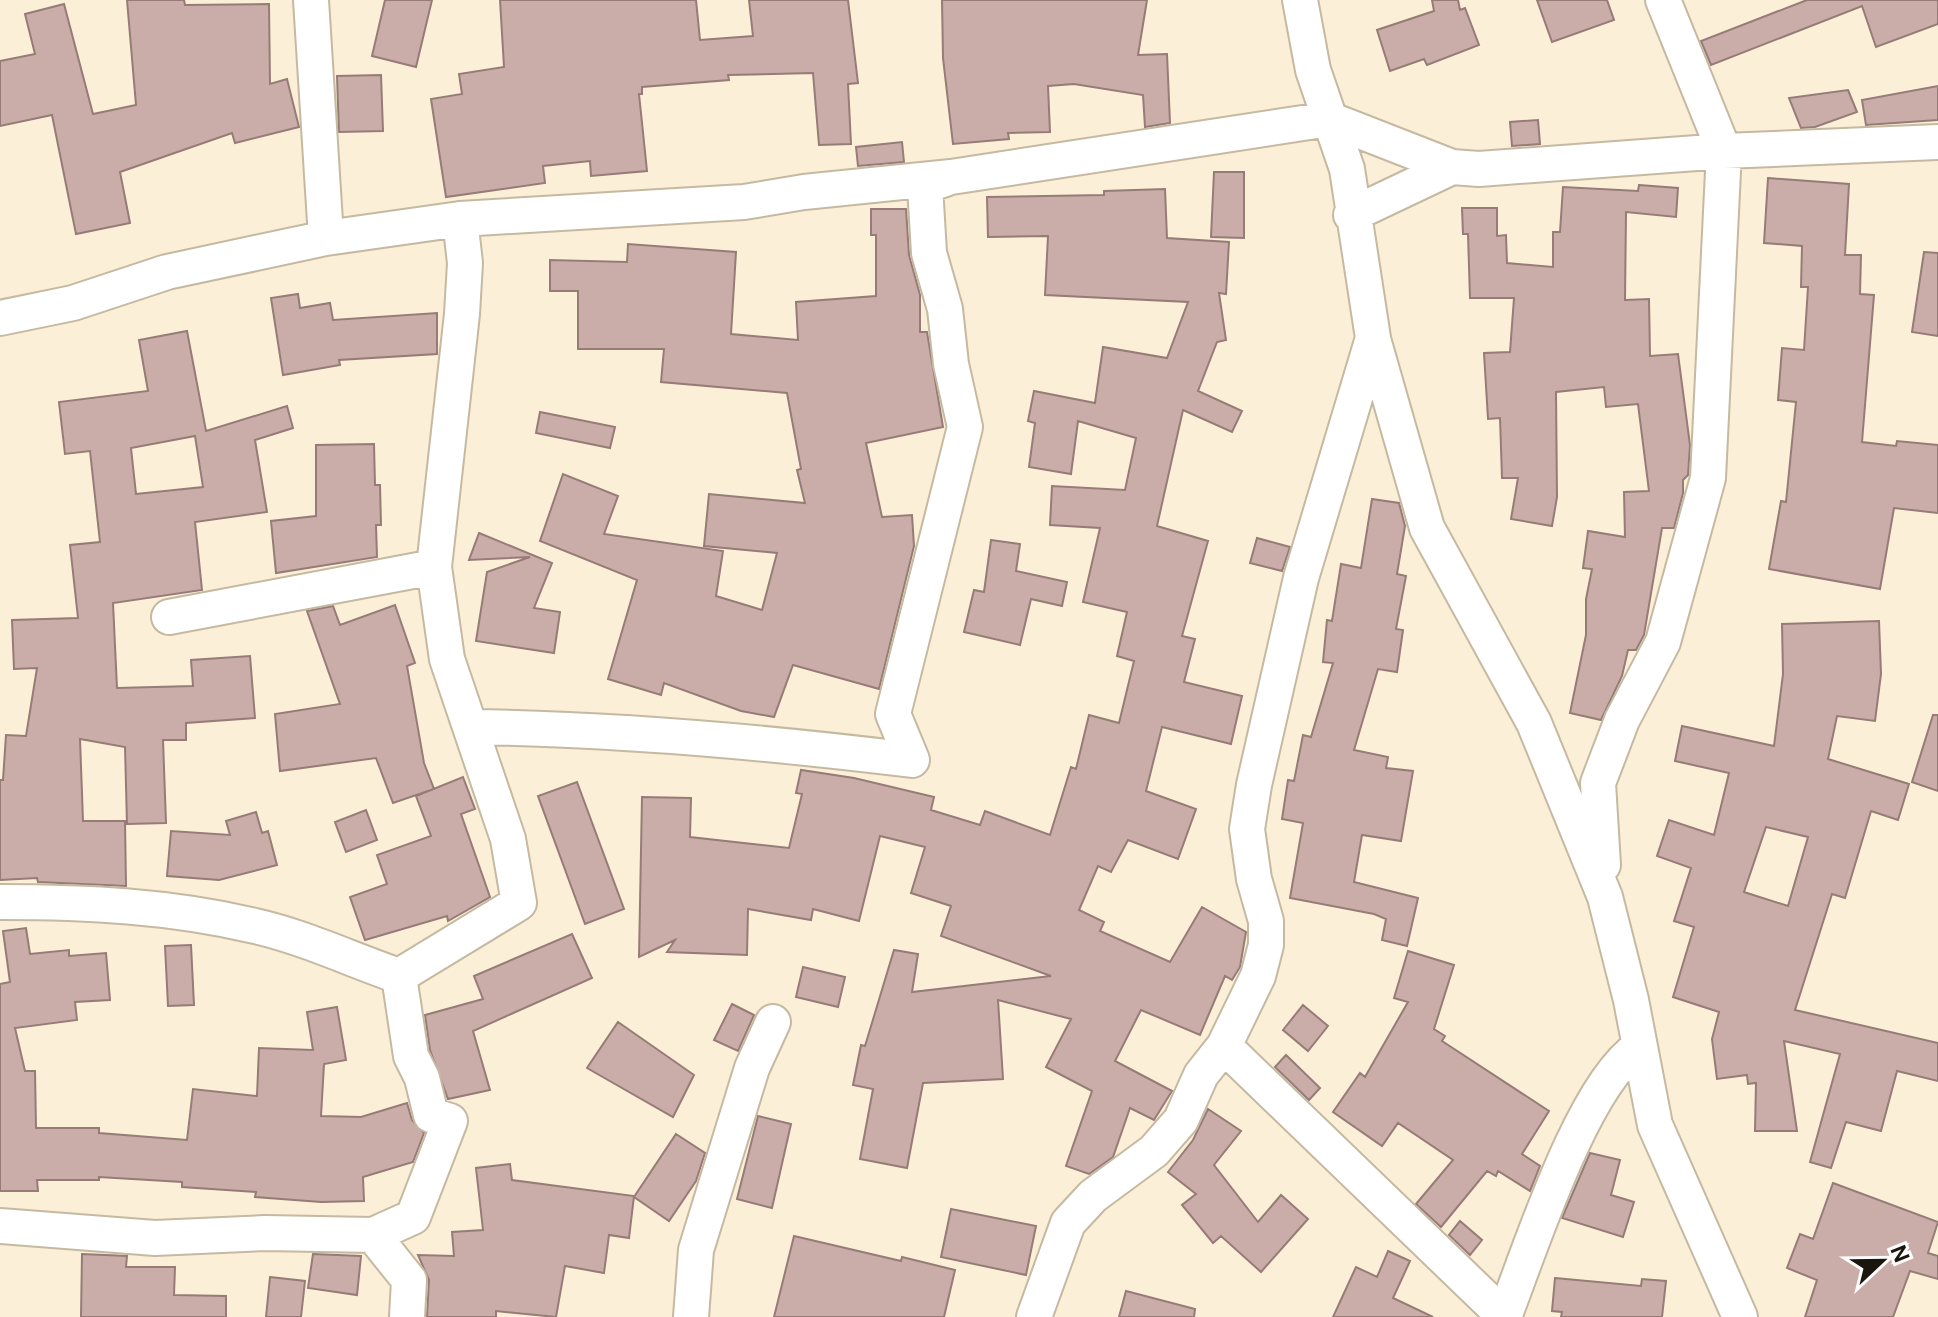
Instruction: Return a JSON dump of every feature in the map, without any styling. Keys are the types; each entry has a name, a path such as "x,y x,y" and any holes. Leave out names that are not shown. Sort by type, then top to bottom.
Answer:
{"street":[{"path":"311,0 326,238"},
{"path":"1300,0 1313,70 1347,169 1351,215 1373,338 1427,528 1534,723 1605,897 1631,1000 1655,1125 1740,1317"},
{"path":"1605,897 1598,783 1622,720 1663,642 1708,478 1724,151 1663,0"},
{"path":"0,318 73,303 167,272 326,238 460,219 744,202 804,192 951,177 1329,119 1452,167 1479,169 1724,151 1938,142"},
{"path":"1351,215 1452,167"},
{"path":"470,727 638,732 762,741 912,760 893,714 965,427 951,364 945,309 929,253 927,228 925,186 951,177"},
{"path":"399,976 519,903 508,839 447,659 434,567 462,314 465,263 460,219"},
{"path":"1034,1317 1068,1223 1093,1196 1154,1151 1181,1120 1201,1075 1224,1046 1258,976 1266,945 1266,921 1254,879 1247,829 1257,771 1301,578 1373,338"},
{"path":"169,617 434,567"},
{"path":"0,902 91,904 193,914 258,926 399,976"},
{"path":"399,976 411,1056 422,1078 431,1115 450,1121 413,1217 407,1317"},
{"path":"691,1317 696,1250 752,1068 773,1022"},
{"path":"1224,1046 1504,1317 1587,1111 1620,1060 1638,1048"},
{"path":"0,1226 155,1238 265,1233 373,1235 413,1217"},
{"path":"373,1235 409,1280"}],"building":[{"path":"127,0 184,0 185,5 269,4 270,84 287,79 299,127 235,143 232,133 120,172 130,223 76,234 52,115 0,126 0,61 35,54 25,14 64,4 93,114 136,105"},
{"path":"385,0 432,0 416,67 372,56"},
{"path":"500,0 696,0 700,40 753,36 749,0 848,0 858,83 848,84 851,144 819,145 813,73 728,75 729,80 642,87 642,94 639,94 647,171 591,176 590,161 543,166 545,183 446,197 431,99 462,94 459,74 504,67"},
{"path":"942,0 1147,0 1138,55 1167,54 1170,123 1145,127 1143,95 1074,84 1048,86 1050,132 1008,133 1009,139 953,144 943,58"},
{"path":"1432,0 1458,0 1460,10 1465,8 1479,45 1427,65 1424,59 1390,71 1377,30 1434,11"},
{"path":"1537,0 1607,0 1614,20 1552,42"},
{"path":"1807,0 1938,0 1938,24 1876,47 1862,6 1711,65 1701,41"},
{"path":"381,75 383,131 339,132 337,76"},
{"path":"1938,86 1938,120 1866,125 1862,100"},
{"path":"1848,90 1857,112 1815,127 1801,128 1789,98"},
{"path":"1538,120 1540,144 1512,146 1510,122"},
{"path":"902,142 904,162 858,166 856,147"},
{"path":"1214,172 1244,172 1244,238 1211,237"},
{"path":"1768,178 1849,184 1845,255 1861,255 1860,294 1874,295 1862,442 1896,446 1897,441 1938,445 1938,513 1894,508 1880,589 1769,569 1781,501 1786,502 1796,402 1778,400 1782,348 1804,350 1808,287 1801,287 1802,246 1764,243"},
{"path":"1639,185 1678,188 1676,217 1626,212 1625,300 1649,299 1650,356 1678,354 1690,445 1688,475 1683,480 1674,528 1662,528 1644,635 1636,650 1628,650 1622,676 1601,720 1570,713 1586,635 1586,599 1592,569 1583,568 1588,531 1625,537 1624,492 1649,491 1638,404 1606,407 1604,387 1556,392 1557,497 1552,526 1511,519 1518,478 1502,478 1500,418 1488,419 1484,353 1510,352 1514,298 1470,298 1468,234 1463,234 1462,208 1497,208 1497,236 1506,235 1507,263 1553,267 1553,232 1560,232 1563,187 1638,191"},
{"path":"1165,189 1167,238 1229,242 1226,294 1219,293 1226,340 1217,342 1198,391 1242,411 1232,432 1183,410 1157,526 1208,541 1182,636 1195,639 1184,682 1242,696 1231,744 1162,727 1146,791 1196,809 1178,859 1128,840 1111,872 1098,866 1079,910 1104,922 1100,931 1170,962 1202,907 1246,932 1240,967 1232,980 1225,976 1200,1035 1141,1010 1115,1061 1172,1091 1154,1120 1130,1108 1113,1157 1089,1174 1066,1166 1092,1091 1046,1067 1071,1019 998,1000 1003,1079 923,1083 907,1168 860,1159 873,1089 853,1085 861,1045 865,1046 894,950 918,954 912,992 1051,976 941,936 951,906 911,893 925,847 880,836 859,921 813,909 811,920 748,909 747,955 667,952 675,940 639,957 642,797 691,798 690,837 789,848 802,794 796,793 801,770 854,778 934,797 931,810 980,825 985,811 1050,835 1071,767 1076,769 1089,715 1119,723 1134,661 1117,656 1127,612 1083,602 1100,528 1050,525 1052,486 1125,490 1136,438 1078,421 1071,474 1029,467 1035,423 1028,421 1034,391 1095,403 1103,347 1167,358 1188,302 1045,295 1048,236 988,237 987,197 1104,195 1104,191"},
{"path":"871,209 906,209 909,255 920,295 920,332 927,332 943,427 866,443 882,517 912,515 914,546 879,689 793,665 774,717 741,711 664,683 661,695 608,679 637,580 540,541 563,474 618,496 604,534 723,551 716,596 762,610 777,553 704,546 709,494 805,503 797,470 801,469 787,393 661,382 664,349 578,349 578,291 550,291 550,260 627,262 628,244 736,252 731,334 798,340 796,302 876,296 876,235 871,235"},
{"path":"1924,252 1938,253 1938,336 1912,332"},
{"path":"298,294 300,308 330,303 333,320 437,313 437,354 339,360 340,365 283,375 271,298"},
{"path":"187,331 206,431 287,406 293,428 255,440 267,512 195,522 202,590 113,603 117,688 193,686 191,660 250,656 255,718 186,723 186,740 163,740 166,823 127,824 125,747 80,739 83,821 125,821 126,886 38,882 37,878 0,880 0,780 3,780 6,735 26,736 37,668 14,669 12,620 78,618 70,545 100,542 90,451 65,454 59,402 148,391 139,340","holes":["195,436 203,487 136,494 131,448"]},
{"path":"540,412 615,427 610,448 536,433"},
{"path":"374,444 375,485 380,485 381,525 376,525 377,557 276,573 271,521 316,516 316,445"},
{"path":"1372,499 1399,503 1405,526 1397,574 1406,576 1396,629 1403,630 1397,672 1378,669 1354,750 1388,757 1386,768 1413,771 1401,841 1362,835 1354,882 1418,898 1407,946 1382,940 1386,919 1374,914 1290,898 1303,823 1282,819 1288,780 1294,781 1303,735 1311,737 1333,663 1323,662 1327,620 1332,621 1341,564 1361,568"},
{"path":"479,533 552,563 534,608 560,612 554,653 476,641 487,572 530,557 469,560"},
{"path":"1257,538 1290,547 1282,571 1250,563"},
{"path":"991,540 1020,544 1016,571 1067,582 1062,606 1031,599 1020,645 964,632 974,590 984,592"},
{"path":"395,605 415,663 407,666 424,763 434,789 393,803 376,758 280,771 275,714 340,704 307,611 333,606 340,625"},
{"path":"1879,621 1881,674 1875,721 1837,716 1828,759 1909,784 1898,820 1871,811 1845,898 1832,894 1795,1010 1938,1043 1938,1081 1897,1071 1881,1131 1846,1122 1831,1168 1810,1162 1840,1054 1784,1041 1797,1131 1755,1131 1756,1083 1748,1084 1747,1075 1717,1079 1712,1039 1719,1012 1673,997 1694,927 1674,921 1691,868 1657,856 1669,820 1714,835 1729,773 1675,761 1682,726 1774,746 1783,674 1782,624","holes":["1766,827 1808,837 1788,906 1744,892"]},
{"path":"1933,715 1938,715 1938,791 1912,782"},
{"path":"463,777 475,809 461,814 490,897 448,921 447,916 365,940 350,897 387,884 377,855 431,836 416,796"},
{"path":"577,782 624,909 585,924 538,796"},
{"path":"366,810 377,840 346,852 335,822"},
{"path":"256,812 262,833 268,831 277,865 219,880 167,876 171,831 230,835 226,821"},
{"path":"26,928 30,954 69,950 69,956 106,953 110,1000 75,1002 77,1020 15,1028 25,1071 35,1071 36,1128 99,1128 99,1133 187,1140 193,1089 257,1096 259,1048 313,1050 307,1012 337,1007 346,1060 324,1064 321,1116 361,1117 407,1103 412,1120 424,1133 413,1162 363,1177 364,1201 321,1202 255,1197 256,1192 182,1187 182,1182 99,1177 99,1180 37,1180 38,1191 0,1191 0,984 10,982 3,931"},
{"path":"572,934 592,978 473,1031 490,1090 448,1099 430,1050 425,1015 483,999 474,976"},
{"path":"191,945 194,1005 168,1006 165,946"},
{"path":"1408,951 1454,965 1434,1029 1445,1036 1442,1041 1549,1111 1522,1154 1540,1166 1530,1191 1498,1171 1496,1176 1487,1171 1441,1227 1416,1204 1453,1160 1398,1123 1382,1146 1333,1112 1360,1073 1365,1077 1408,1002 1394,998"},
{"path":"803,967 845,977 838,1007 796,997"},
{"path":"732,1004 754,1015 738,1051 714,1040"},
{"path":"1303,1005 1328,1026 1308,1051 1283,1030"},
{"path":"618,1022 694,1075 673,1117 587,1068"},
{"path":"1286,1055 1320,1088 1309,1100 1275,1067"},
{"path":"1208,1109 1241,1131 1214,1165 1258,1222 1281,1195 1308,1219 1261,1272 1221,1236 1213,1243 1182,1205 1196,1194 1168,1172 1193,1140"},
{"path":"758,1116 791,1124 772,1208 737,1199"},
{"path":"676,1134 705,1153 696,1181 669,1221 634,1197"},
{"path":"1590,1153 1620,1160 1611,1195 1634,1202 1623,1237 1562,1218"},
{"path":"510,1164 512,1180 634,1196 629,1238 609,1235 604,1273 565,1266 556,1317 496,1311 496,1317 427,1317 429,1280 418,1255 454,1256 452,1232 483,1230 476,1168"},
{"path":"1833,1183 1938,1222 1928,1253 1938,1256 1938,1279 1910,1271 1893,1317 1805,1317 1817,1280 1787,1268 1800,1234 1813,1239"},
{"path":"951,1209 1036,1226 1026,1275 941,1257"},
{"path":"1460,1221 1482,1240 1470,1255 1449,1235"},
{"path":"794,1236 955,1270 944,1317 774,1317"},
{"path":"1388,1251 1410,1261 1393,1298 1433,1317 1333,1317 1356,1267 1377,1277"},
{"path":"82,1254 127,1256 126,1267 175,1267 174,1295 226,1296 226,1317 81,1317"},
{"path":"313,1254 361,1256 357,1295 308,1288"},
{"path":"270,1277 305,1281 301,1317 266,1317"},
{"path":"1555,1278 1641,1286 1642,1279 1666,1281 1662,1317 1561,1317 1562,1312 1552,1311"},
{"path":"1126,1291 1195,1309 1194,1317 1119,1317"}]}
